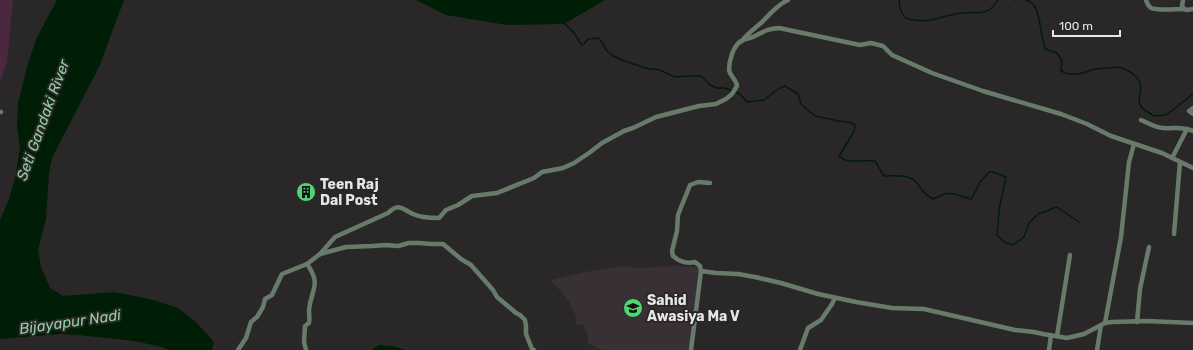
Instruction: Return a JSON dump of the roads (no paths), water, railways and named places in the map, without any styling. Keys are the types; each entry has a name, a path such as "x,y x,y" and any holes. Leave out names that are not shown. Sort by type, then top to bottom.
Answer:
{"street":[{"path":"238,350 246,338 251,322 261,312 265,298 272,295 282,274 307,264 320,254 335,238 388,213 393,208 399,207 414,215 440,218 446,210 458,205 472,196 497,193 534,178 542,172 553,171 568,166 581,159 602,143 624,131 656,117 699,106 716,104 726,100 737,86 736,81 730,72 730,63 734,50 746,35 787,0"},
{"path":"1146,0 1150,8 1155,9 1193,9"},
{"path":"1183,0 1182,6 1184,9"},
{"path":"742,41 753,37 762,31 779,28 860,45 871,43 877,44 883,46 892,55 932,73 983,91 1067,116 1111,136 1162,153 1193,168"},
{"path":"1193,108 1189,112 1193,114"},
{"path":"1142,120 1162,128 1175,127 1193,131"},
{"path":"1172,158 1188,129"},
{"path":"1097,350 1121,237 1129,162 1134,144"},
{"path":"1174,234 1180,162"},
{"path":"691,350 701,270 700,266 695,262 688,264 678,260 673,256 672,251 677,231 678,215 690,185 698,182 710,183"},
{"path":"320,254 346,247 386,245 398,246 409,243 443,244 471,265 493,290 497,297 525,320 526,334 532,349 534,350"},
{"path":"1137,322 1140,289 1149,247"},
{"path":"1057,336 1070,255"},
{"path":"306,350 304,342 305,326 310,323 309,310 315,280 313,273 307,264"},
{"path":"701,270 755,277 835,298 892,308 924,309 1015,330 1067,338 1084,334 1103,324 1147,321 1193,323"},
{"path":"800,350 808,328 821,320 835,298"},
{"path":"1049,350 1051,335"}],"water":[{"path":"57,0 124,0 99,67 52,158 49,173 46,219 38,250 41,267 50,288 63,296 114,292 150,299 178,308 196,322 214,342 212,350 169,350 134,341 61,334 0,339 0,220 9,199 15,178 20,148 17,126 18,104 28,63 37,37"},
{"path":"416,0 605,0 564,24 507,25 446,15"},
{"path":"379,345 392,346 406,350 371,350"}],"waterway":[{"path":"899,0 900,9 905,18 921,21 954,14 984,12 990,9 998,0"},
{"path":"1026,0 1033,4 1039,17 1045,49 1057,53 1062,61 1061,71 1068,74 1079,74 1095,69 1118,67 1125,69 1132,73 1141,85 1139,103 1143,109 1154,116 1166,115 1193,94"},
{"path":"563,22 583,45 588,39 599,38 607,51 613,56 649,69 662,71 675,77 701,76 709,84 716,88 725,88 740,94 747,102 764,100 778,89 785,86 798,94 801,104 815,116 849,122 855,125 854,132 839,156 841,158 850,161 875,161 884,176 909,177 918,184 924,193 933,199 944,194 952,194 971,199 981,181 989,172 1006,177 999,210 997,235 1004,242 1013,245 1024,237 1029,223 1038,214 1057,207 1079,222"}],"place":[{"name":"Teen Raj Dal Post","path":"306,192"},
{"name":"Sahid Awasiya Ma V","path":"633,308"}],"water label":[{"name":"Seti Gandaki River","path":"43,120"},
{"name":"Bijayapur Nadi","path":"70,322"}]}
